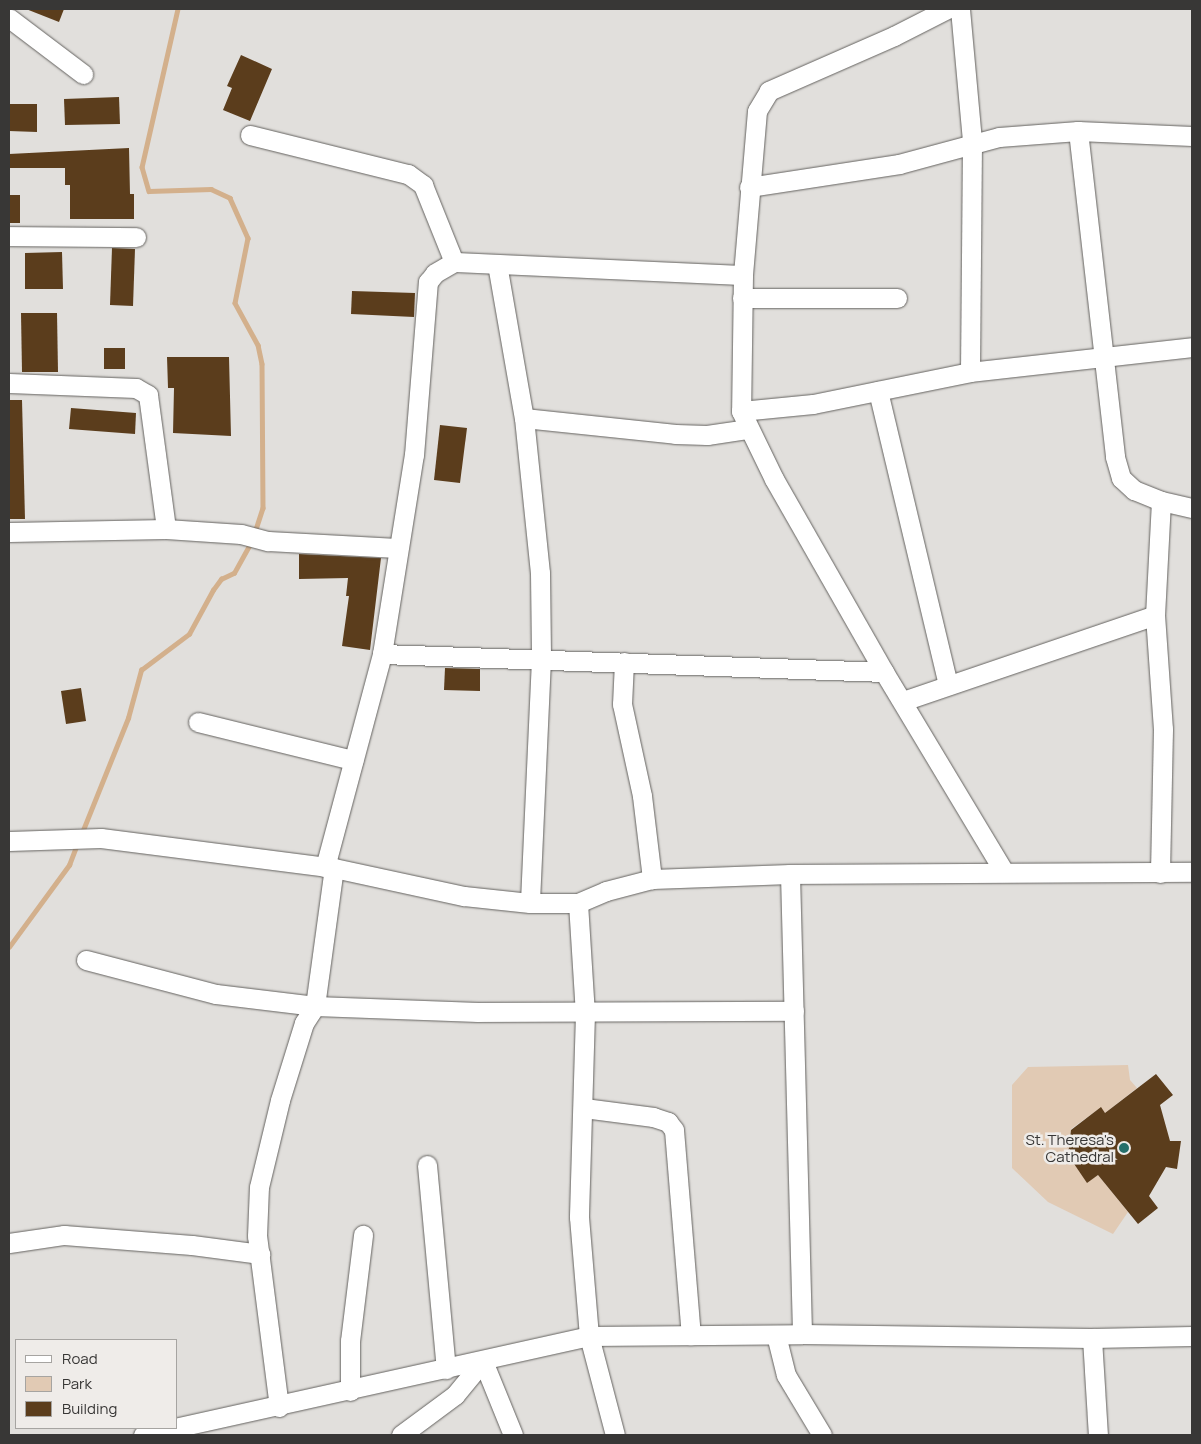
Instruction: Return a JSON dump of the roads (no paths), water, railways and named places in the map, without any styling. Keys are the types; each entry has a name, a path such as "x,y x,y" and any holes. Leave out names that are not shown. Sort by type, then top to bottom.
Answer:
{"street":[{"path":"947,9 894,36 769,91 757,111 749,187 743,275 741,411 747,429 884,672 1004,872"},
{"path":"960,9 972,142 970,372"},
{"path":"9,18 83,74"},
{"path":"749,187 899,164 972,142 1078,131 1192,136"},
{"path":"1078,131 1103,354 1121,478 1134,490 1161,501 1192,508"},
{"path":"250,135 408,174 423,185 454,262"},
{"path":"9,236 136,237"},
{"path":"279,1407 257,1236 259,1187 280,1100 304,1023 315,1006 330,867 353,760 382,654 397,548 414,455 428,282 435,273 454,262 743,275"},
{"path":"497,264 524,418 540,573 541,659 530,902"},
{"path":"742,298 897,298"},
{"path":"741,411 813,404 970,372 1103,354 1192,347"},
{"path":"9,383 136,388 148,395 166,529"},
{"path":"878,391 948,684"},
{"path":"524,418 691,435 747,429"},
{"path":"1160,873 1163,729 1156,615 1161,501"},
{"path":"9,532 166,529 241,534 268,541 397,548"},
{"path":"903,701 948,684 1156,615"},
{"path":"382,654 884,672"},
{"path":"624,662 622,704 642,796 652,879"},
{"path":"198,722 353,760"},
{"path":"9,841 101,838 330,867 464,896 530,902 578,903 606,890 652,879 790,874 1192,872"},
{"path":"790,874 802,1334"},
{"path":"578,903 585,1013 584,1108 579,1217 589,1336 615,1435"},
{"path":"86,960 216,994 315,1006 585,1013 794,1012"},
{"path":"584,1108 653,1117 668,1122 674,1130 691,1335"},
{"path":"427,1165 446,1369"},
{"path":"350,1391 350,1341 363,1235"},
{"path":"9,1243 64,1236 184,1244 260,1254"},
{"path":"178,1428 279,1407 589,1336 802,1334 1092,1338 1192,1336"},
{"path":"776,1335 786,1374 822,1435"},
{"path":"1092,1338 1098,1435"},
{"path":"402,1435 455,1395 482,1361"},
{"path":"482,1361 513,1435"},
{"path":"144,1435 173,1429"}],"waterway":[{"path":"178,9 142,167 149,191 211,189 230,198 248,238 235,303 258,345 262,364 263,508 255,532"},
{"path":"81,835 128,718 141,670 189,634 213,590 221,579 234,573 251,542"},
{"path":"9,947 69,865 77,844"}],"place":[{"name":"St. Theresa's Cathedral","path":"1124,1148"}]}
